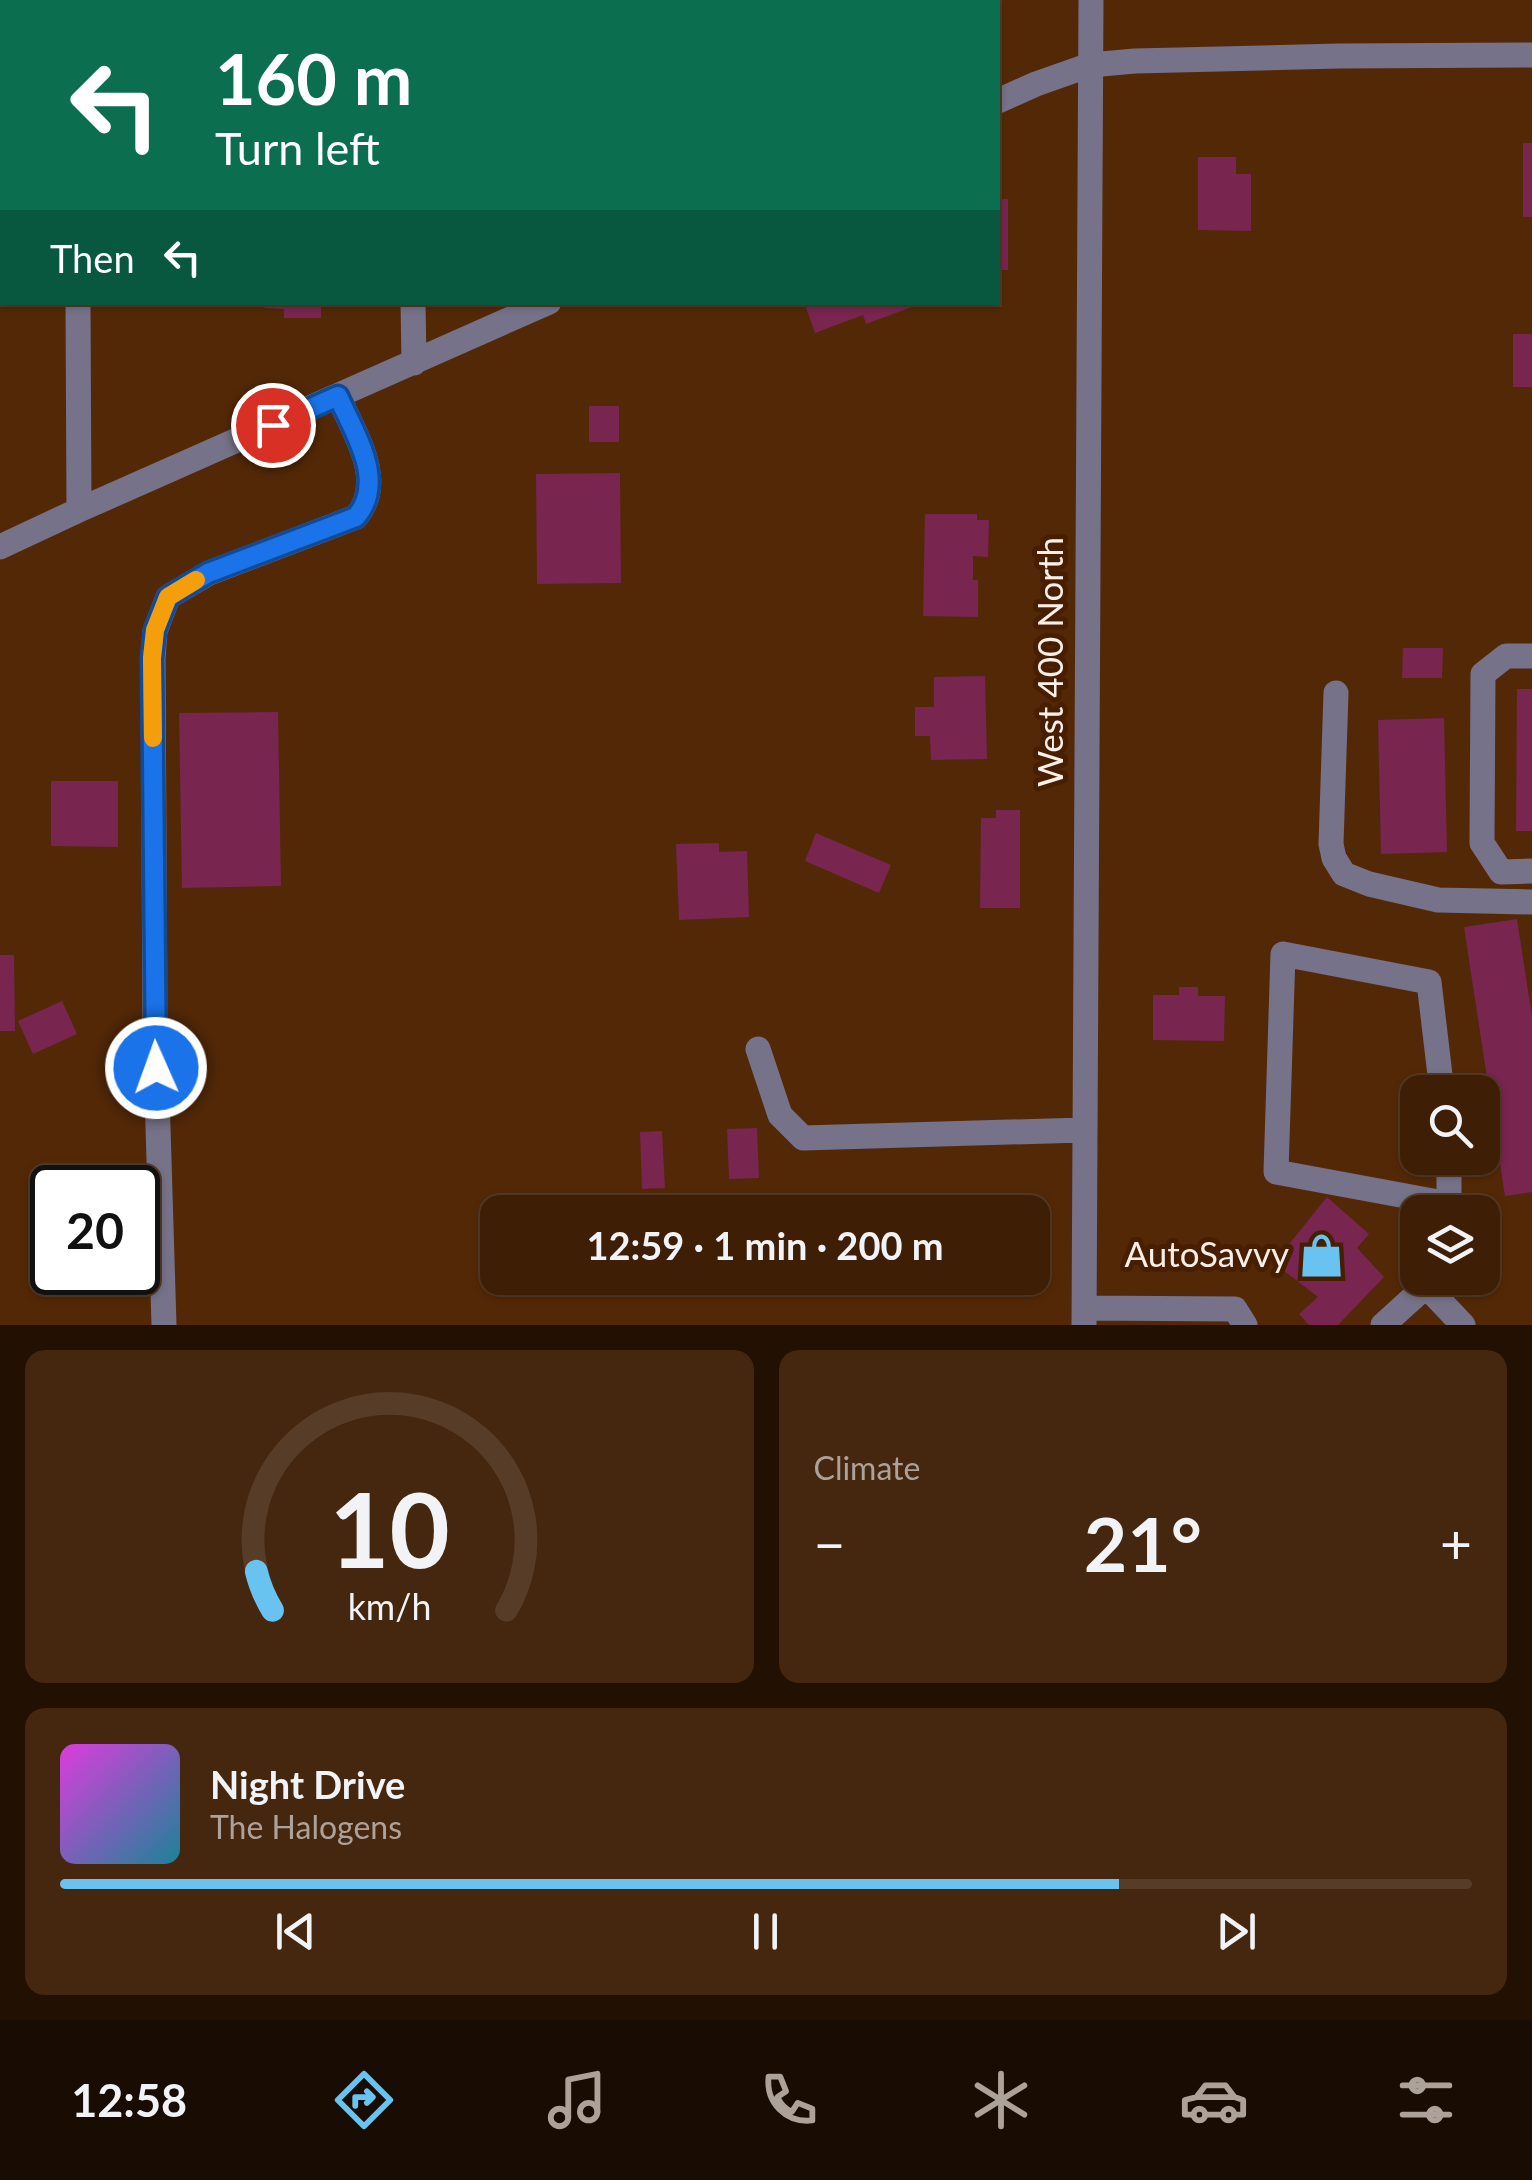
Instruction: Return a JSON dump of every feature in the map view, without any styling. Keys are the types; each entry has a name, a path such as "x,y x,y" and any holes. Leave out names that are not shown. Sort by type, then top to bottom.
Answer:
{"street":[{"name":"West 400 North","path":"1084,1316 1091,0"},
{"path":"1000,100 1090,65 1136,61 1532,55"},
{"path":"78,305 79,510"},
{"path":"413,305 414,363"},
{"path":"0,547 543,305"},
{"path":"164,1316 155,1028 155,630 168,597 208,573 356,517 370,493 369,473 338,396"},
{"path":"1532,656 1506,656 1483,674 1482,843 1501,872 1532,871"},
{"path":"1336,693 1331,844 1344,874 1438,900 1532,902"},
{"path":"1400,1195 1276,1172 1283,954 1429,982 1440,1075"},
{"path":"758,1050 780,1115 804,1138 1084,1130"},
{"path":"1383,1325 1414,1295"},
{"path":"1438,1295 1462,1325"},
{"path":"1084,1316 1235,1309 1245,1325"}],"building":[{"path":"1523,143 1532,143 1532,217 1523,217"},
{"path":"1198,157 1236,157 1236,174 1251,174 1251,231 1198,230"},
{"path":"1000,199 1008,199 1008,270 1000,270"},
{"path":"321,305 321,318 284,318 284,309 264,308"},
{"path":"805,305 918,305 866,324 863,315 815,333"},
{"path":"1513,334 1532,334 1532,387 1513,387"},
{"path":"589,406 619,406 619,442 589,442"},
{"path":"620,473 621,583 537,584 536,474"},
{"path":"925,514 977,514 977,520 989,520 988,557 973,556 973,580 978,580 978,617 923,616"},
{"path":"1403,648 1443,648 1442,678 1402,678"},
{"path":"985,676 987,759 931,760 930,736 915,736 915,707 934,707 934,677"},
{"path":"1517,689 1532,689 1532,831 1516,831"},
{"path":"278,712 281,886 182,888 179,713"},
{"path":"1444,718 1447,852 1381,854 1378,720"},
{"path":"51,781 118,781 118,847 51,846"},
{"path":"996,810 1020,810 1020,908 980,908 981,818 996,818"},
{"path":"816,833 891,865 879,893 805,861"},
{"path":"719,843 719,852 747,851 749,917 679,920 676,844"},
{"path":"1517,919 1532,1017 1532,1192 1505,1196 1500,1163 1500,1075 1487,1075 1464,927"},
{"path":"0,955 14,955 15,1031 0,1031"},
{"path":"1179,987 1198,987 1198,996 1225,996 1224,1041 1153,1040 1153,995 1179,995"},
{"path":"62,1001 77,1034 33,1054 18,1021"},
{"path":"757,1128 759,1178 729,1179 727,1129"},
{"path":"662,1131 665,1188 642,1189 640,1132"},
{"name":"AutoSavvy","path":"1327,1197 1369,1234 1357,1248 1384,1277 1338,1325 1309,1325 1299,1314 1318,1297 1274,1263"}],"slow traffic":[{"path":"153,738 155,630 168,597 196,580"}],"place":[{"name":"AutoSavvy","path":"1322,1255"}],"route":[{"path":"156,1068 152,658 155,630 168,597 208,573 356,517 370,493 369,473 338,396 273,425"}]}
